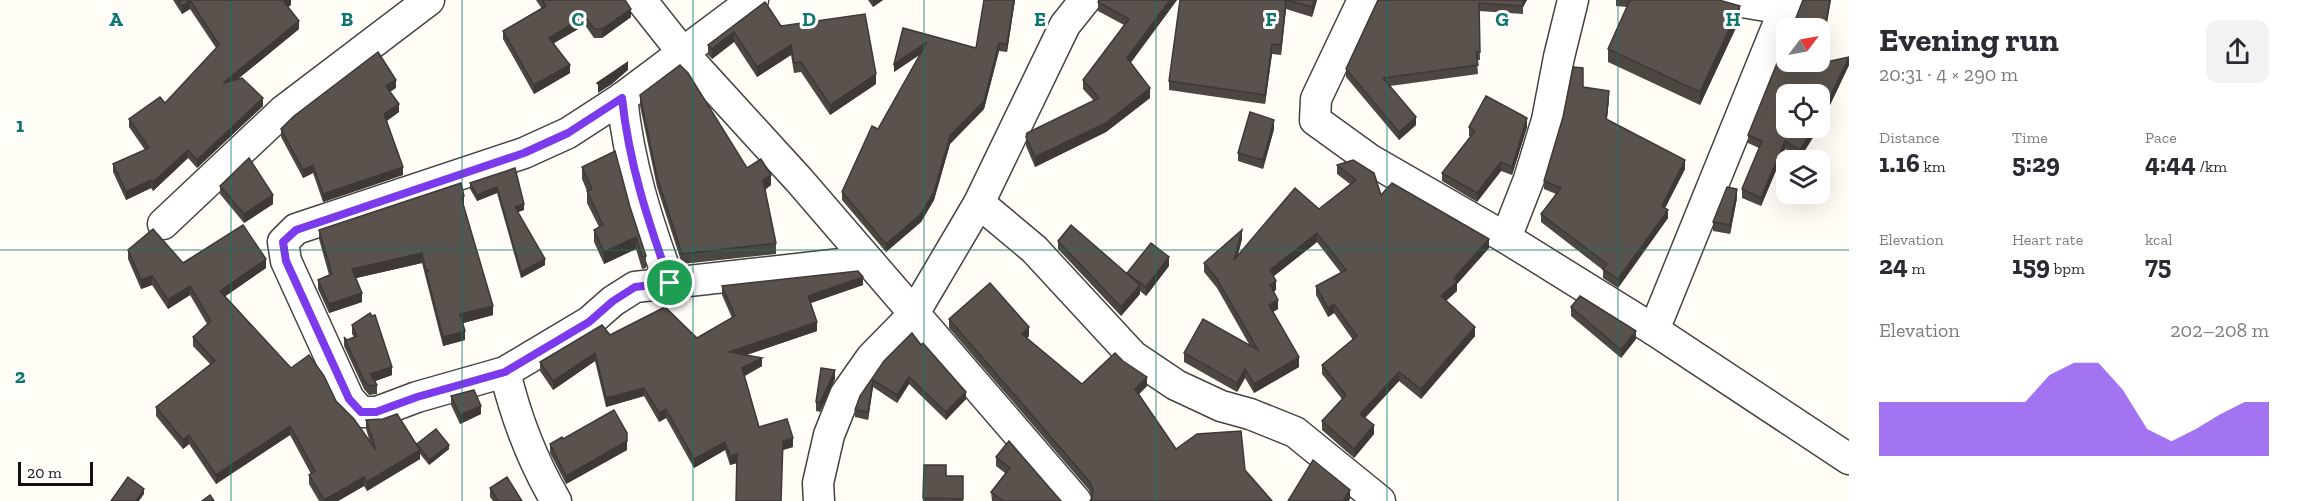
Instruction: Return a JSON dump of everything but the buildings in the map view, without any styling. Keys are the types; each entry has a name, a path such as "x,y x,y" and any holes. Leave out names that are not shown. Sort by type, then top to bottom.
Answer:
{"street":[{"path":"163,224 283,111 429,0"},
{"path":"641,0 683,53 799,180 913,315 1076,501"},
{"path":"753,0 622,98 568,133 524,153 296,230 283,242 290,271 349,399 361,412 376,412 417,397 505,372 589,322 613,301 635,287 868,261"},
{"path":"819,501 818,483 829,435 845,395 871,358 913,315 979,203 1064,12 1085,0"},
{"path":"1364,0 1316,99 1315,120 1369,159 1506,238 1654,330 1849,459"},
{"path":"1506,238 1529,179 1547,120 1573,0"},
{"path":"1654,330 1786,4 1730,0"},
{"path":"622,98 627,142 636,179 670,283"},
{"path":"979,203 1034,249 1133,356 1176,385 1221,406 1250,414 1295,432 1380,501"},
{"path":"505,372 515,414 543,479 556,501"}],"route":[{"path":"622,98 627,142 636,179 654,241 670,283 635,287 613,301 589,322 505,372 417,397 376,412 361,412 349,399 286,261 283,242 296,230 524,153 568,133 622,98"}]}
